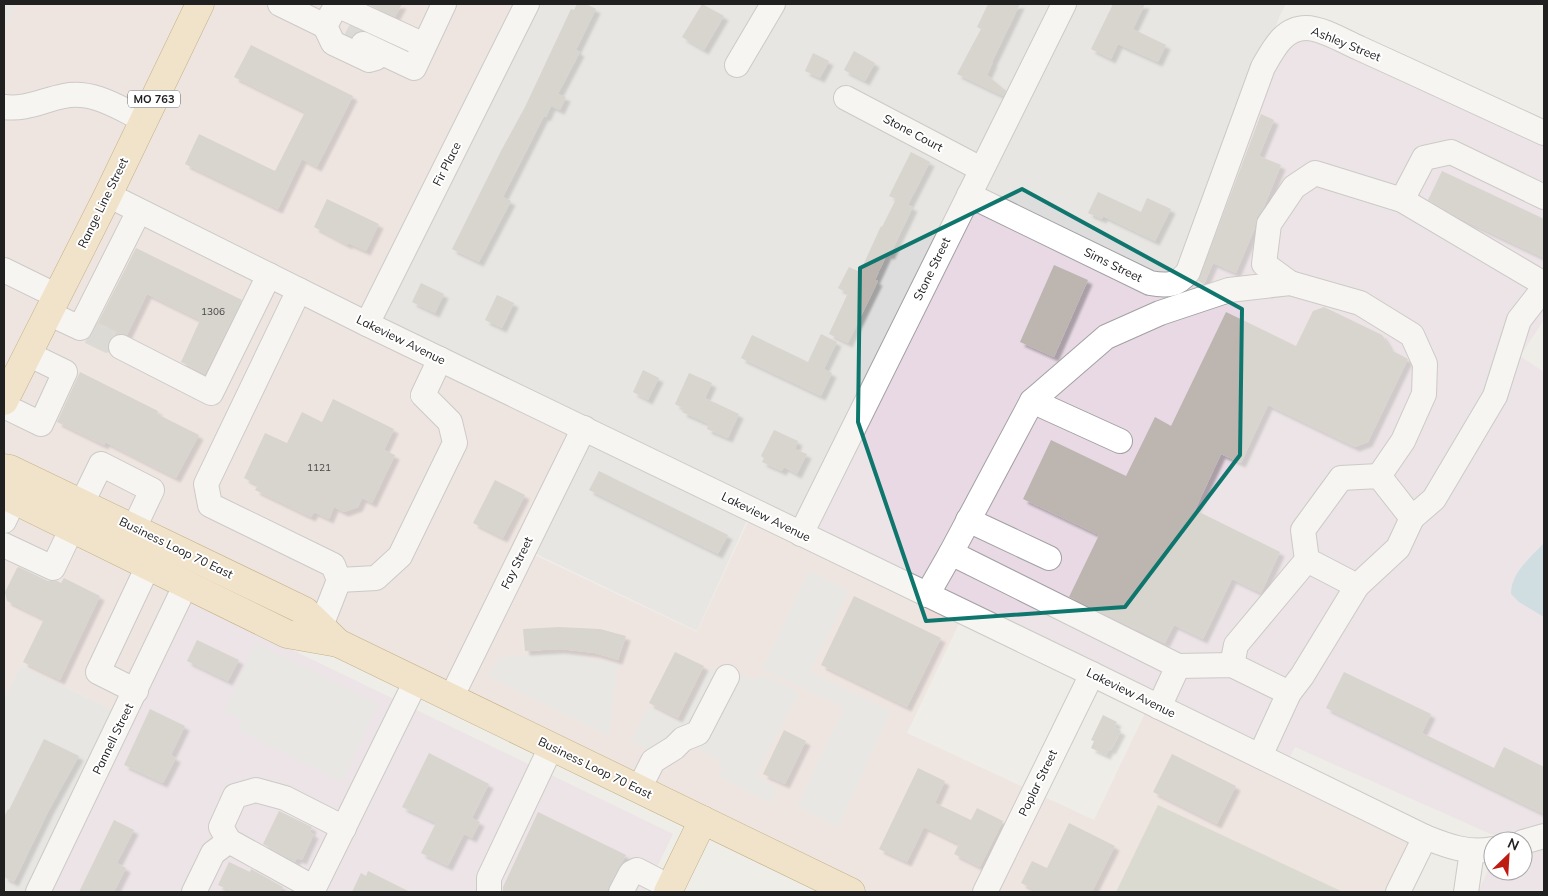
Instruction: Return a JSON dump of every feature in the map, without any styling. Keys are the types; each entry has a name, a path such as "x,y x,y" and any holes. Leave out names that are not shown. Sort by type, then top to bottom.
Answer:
{"main road":[{"name":"Range Line Street","path":"4,401 108,195 200,4"},
{"name":"Business Loop 70 East","path":"4,468 10,469 82,503 305,611 330,634 416,681 851,892"},
{"name":"Business Loop 70 East","path":"7,505 72,528 288,634 330,634"},
{"path":"669,889 703,820"}],"street":[{"path":"280,4 414,68 444,4"},
{"path":"336,4 344,35"},
{"path":"336,4 424,45"},
{"name":"Fir Place","path":"367,324 528,4"},
{"path":"738,65 773,4"},
{"name":"Stone Street","path":"801,534 1064,4"},
{"name":"Ashley Street","path":"1213,200 1264,68 1287,33 1306,28 1317,30 1544,134"},
{"path":"344,35 333,43 369,60 387,55"},
{"path":"4,107 30,106 64,96 82,94 99,99 144,120"},
{"name":"Stone Court","path":"846,98 981,169"},
{"path":"1402,200 1424,158 1451,152 1544,197"},
{"path":"1379,476 1403,441 1424,394 1425,364 1412,335 1360,303 1290,283 1264,264 1269,224 1294,187 1315,173 1402,200 1544,284"},
{"name":"Lakeview Avenue","path":"108,195 367,324 1425,837 1452,848 1482,850"},
{"name":"Sims Street","path":"969,195 1150,283 1164,286 1178,283 1188,272 1213,200"},
{"path":"4,270 85,330 139,211"},
{"path":"121,346 211,393 269,275"},
{"path":"927,594 1032,401 1106,337 1160,313 1229,290 1290,283"},
{"path":"1260,756 1289,694 1357,586 1398,548 1412,518 1434,499 1495,396 1519,320 1544,288"},
{"path":"299,290 206,484 210,505 333,565 339,580 330,634"},
{"path":"4,406 41,424 65,372 28,354"},
{"path":"339,580 376,578 400,556 455,443 450,422 423,395 440,359"},
{"path":"1032,401 1120,441"},
{"name":"Fay Street","path":"451,698 584,428"},
{"path":"82,503 100,464 152,490 134,528"},
{"path":"1379,476 1412,518"},
{"path":"1232,665 1236,645 1307,560 1303,530 1341,478 1379,476"},
{"path":"968,520 1049,558"},
{"path":"4,545 53,568 72,528"},
{"path":"950,553 1178,666 1232,665 1289,694"},
{"path":"1307,560 1357,586"},
{"path":"136,691 98,672 148,566"},
{"name":"Pannell Street","path":"38,892 186,584"},
{"path":"1159,707 1178,666"},
{"name":"Poplar Street","path":"985,892 1092,674"},
{"path":"638,789 653,761 674,748 683,739 698,733 727,677"},
{"path":"344,828 285,798 256,790 235,796 221,827 228,841 313,890 344,828 416,681"},
{"path":"489,892 489,878 551,747"},
{"path":"1398,892 1425,837"},
{"path":"194,892 213,853 228,841"},
{"path":"1466,892 1469,877 1482,850"},
{"path":"621,892 631,873 637,870 669,889"}],"highlighted area":[{"path":"1022,189 1242,309 1240,455 1125,607 926,621 858,422 860,268"}],"shaded area":[{"path":"4,4 195,4 4,397"},
{"path":"4,4 17,4 4,30"},
{"path":"201,4 526,4 366,324 580,428 522,549 697,632 752,513 963,615 907,733 1094,820 1149,705 1421,838 1394,892 860,892 4,475 4,404"},
{"path":"529,4 1286,4 1280,15 1185,269 801,533 752,509 697,631 526,549 369,323"},
{"path":"1315,33 1544,139 1544,320 1520,356 1544,372 1544,892 1478,892 1483,881 1533,881 1533,831 1484,831 1295,747 1285,766 804,534 970,198 1175,292 1283,42"},
{"path":"4,510 193,602 133,720 21,665 4,699"},
{"path":"809,571 849,591 810,672 891,711 838,827 797,806 844,708 762,669"},
{"path":"193,602 673,834 645,892 46,892"},
{"path":"256,643 378,704 342,782 238,730 242,719 224,712"},
{"path":"560,652 618,664 609,736 488,676 498,658"},
{"path":"21,665 133,720 46,892 4,892 4,699"},
{"path":"707,669 757,679 761,674 799,692 756,776 777,788 771,803 719,777 722,767 717,759 686,742 675,763 631,741 648,707 681,722"},
{"path":"1158,805 1343,892 1116,892"}],"water":[{"path":"1544,543 1544,617 1519,602 1511,594 1514,579 1527,560"}],"building":[{"path":"367,4 402,4 395,17"},
{"path":"577,4 586,4 596,9 576,50 580,52 558,94 566,97 560,110 551,106 546,117 544,116 503,197 511,201 479,262 452,249 525,107 571,9 574,10"},
{"path":"702,4 724,16 704,50 682,37"},
{"path":"988,4 1020,4 987,75 1006,91 1003,96 957,74 981,29 977,27"},
{"path":"1113,4 1145,4 1133,29 1166,45 1158,62 1118,44 1111,59 1091,49"},
{"path":"349,26 360,31 356,32 352,37 345,34"},
{"path":"251,45 353,96 317,167 302,159 278,209 185,164 199,134 275,171 305,112 234,77"},
{"path":"854,51 875,63 865,81 844,70"},
{"path":"813,53 829,61 820,78 805,71"},
{"path":"1261,114 1274,120 1259,156 1281,165 1264,207 1257,217 1254,230 1236,273 1213,263 1204,284 1198,281"},
{"path":"911,152 930,162 908,205 913,207 890,255 887,254 875,280 878,281 848,343 829,334 848,293 838,288 849,267 860,272 881,226 896,199 889,196"},
{"path":"1442,171 1544,219 1544,258 1455,216 1428,200"},
{"path":"1098,192 1141,212 1147,198 1171,209 1155,241 1103,216 1102,219 1088,213"},
{"path":"327,199 379,224 366,251 348,243 348,245 314,227"},
{"path":"136,248 242,300 205,374 181,362 200,320 147,294 127,335 120,333 113,336 109,341 108,349 88,339"},
{"path":"1054,265 1088,280 1054,357 1020,342"},
{"path":"421,283 444,294 435,313 412,302"},
{"path":"497,295 514,303 502,328 485,320"},
{"path":"1324,307 1382,335 1391,350 1408,359 1368,442 1355,447 1268,405 1241,463 1221,454 1195,510 1280,552 1261,593 1232,579 1203,639 1174,625 1165,643 1069,597 1099,535 1023,499 1051,440 1126,476 1155,417 1171,426 1226,312 1296,346 1313,311"},
{"path":"821,334 837,342 824,369 832,373 821,396 741,358 752,335 808,362"},
{"path":"643,370 659,378 648,400 633,392"},
{"path":"80,372 158,411 157,414 199,435 176,478 105,442 104,445 57,422"},
{"path":"689,373 712,383 705,398 739,414 728,438 707,429 709,424 682,412 684,409 675,404"},
{"path":"333,399 394,429 384,450 395,455 372,503 362,498 358,507 344,512 334,507 329,519 314,512 311,517 255,490 258,485 244,478 265,433 287,443 302,412 322,422"},
{"path":"774,430 798,441 795,449 807,454 797,474 784,467 782,471 762,462 764,458 761,456"},
{"path":"599,471 728,535 718,554 589,490"},
{"path":"495,480 525,495 503,538 473,523"},
{"path":"19,567 48,581 61,583 64,578 100,596 60,680 23,662 44,619 7,601 5,592"},
{"path":"854,596 941,638 907,707 821,665"},
{"path":"559,627 600,629 626,636 618,660 595,653 560,649 525,651 523,629"},
{"path":"197,640 239,660 228,681 187,661"},
{"path":"675,652 704,666 678,718 649,703"},
{"path":"1344,672 1431,714 1422,733 1494,768 1504,747 1544,767 1544,814 1326,708"},
{"path":"150,709 185,726 171,755 176,758 163,783 124,765"},
{"path":"1103,715 1117,722 1114,727 1121,731 1111,750 1109,749 1106,755 1091,748 1094,741 1091,740"},
{"path":"784,730 806,741 785,784 763,774"},
{"path":"44,739 79,756 49,810 14,882 4,877 4,817"},
{"path":"429,753 489,784 472,818 480,822 472,838 464,834 448,866 421,853 436,823 402,807"},
{"path":"1172,754 1236,786 1217,824 1153,792"},
{"path":"918,768 945,781 935,803 971,820 977,808 1003,821 980,867 954,854 959,844 924,827 907,862 879,849"},
{"path":"279,811 312,827 310,832 314,834 302,860 297,858 295,862 263,844"},
{"path":"538,812 626,855 607,892 503,892 503,887"},
{"path":"114,820 134,830 117,863 126,868 114,892 79,892"},
{"path":"1069,823 1115,846 1092,892 1039,892 1021,883 1032,861 1047,868"},
{"path":"229,862 250,872 251,869 283,887 280,892 233,892 218,885"},
{"path":"368,871 410,892 352,892 361,873 366,876"}],"tunnel":[{"path":"345,35 363,44"},
{"path":"90,332 121,347"}]}
